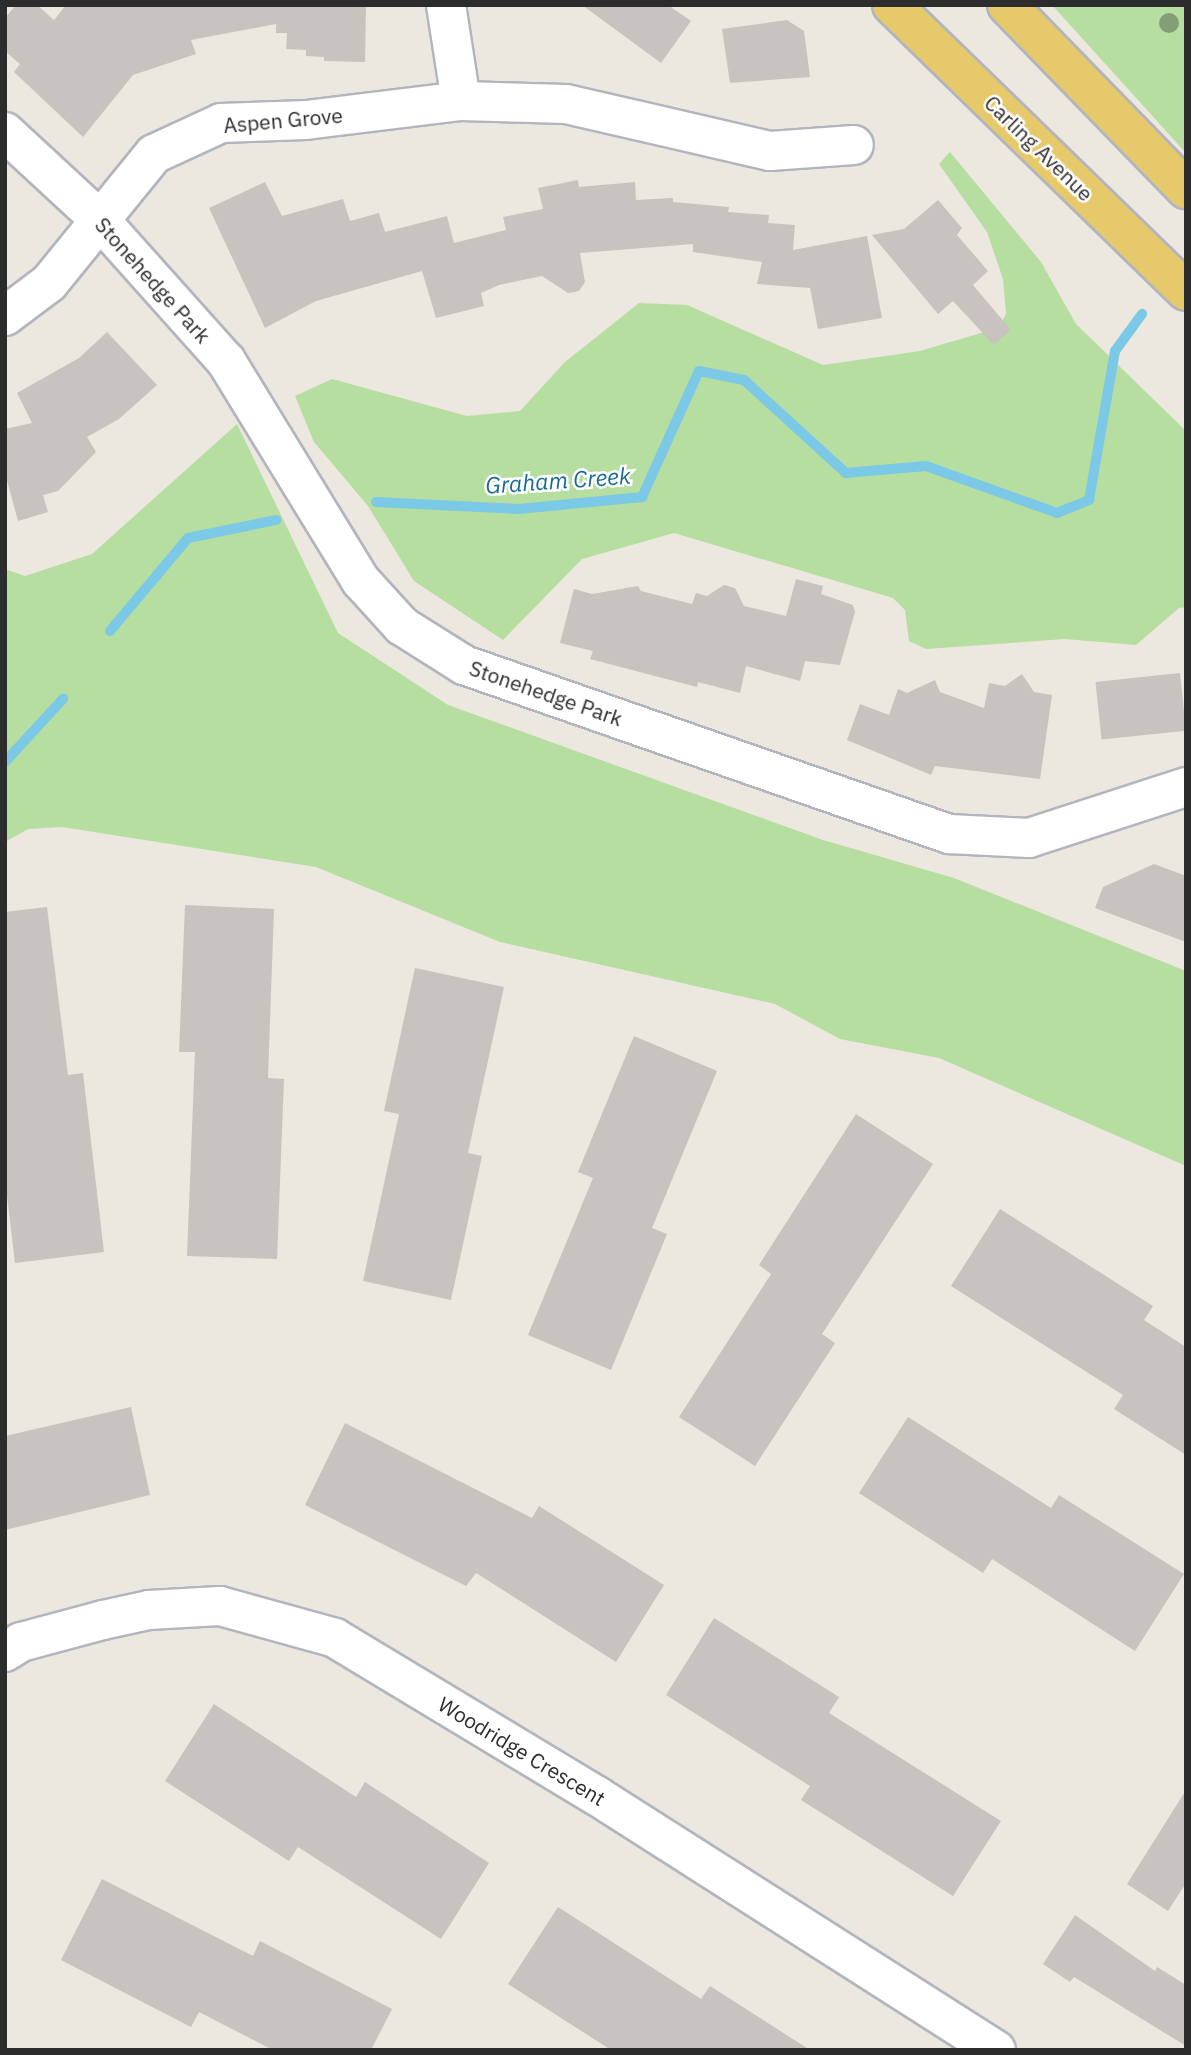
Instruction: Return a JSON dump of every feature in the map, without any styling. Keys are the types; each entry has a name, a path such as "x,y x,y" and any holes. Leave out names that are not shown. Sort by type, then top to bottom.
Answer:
{"main road":[{"name":"Carling Avenue","path":"892,5 1186,291"},
{"path":"1007,5 1186,189"}],"street":[{"path":"446,5 461,101"},
{"name":"Aspen Grove","path":"5,316 50,283 153,154 221,123 306,120 461,101 566,104 770,152 854,145"},
{"name":"Stonehedge Park","path":"5,132 99,219 226,361 361,581 402,625 464,665 949,834 1029,838 1186,787"},
{"name":"Woodridge Crescent","path":"5,1652 20,1642 126,1615 220,1606 335,1638 597,1796 996,2050"}],"green space":[{"path":"1052,5 1186,5 1186,153"},
{"path":"950,152 1041,262 1076,324 1186,431 1186,607 1179,608 1136,645 1065,639 926,649 909,641 905,610 893,598 674,533 582,559 503,640 414,581 368,506 314,442 295,396 332,379 467,416 520,411 565,362 639,303 687,305 823,365 920,351 998,328 1006,314 1003,279 987,232 939,164"},
{"path":"237,424 338,633 448,705 823,840 954,878 1186,971 1186,1166 939,1058 840,1039 775,1004 500,942 316,867 62,827 28,829 5,842 5,569 25,576 92,554"}],"building":[{"path":"16,5 37,5 54,20 66,5 366,5 365,62 324,61 324,57 306,56 306,50 286,49 287,33 276,33 276,24 191,40 196,54 133,75 83,137 14,72 20,64 5,51 5,18"},
{"path":"582,5 668,5 691,21 661,63"},
{"path":"787,20 804,31 810,77 730,83 722,29"},
{"path":"578,180 579,187 635,182 636,200 673,198 673,202 729,207 728,212 769,215 768,223 795,225 793,250 867,236 882,318 818,329 810,288 757,284 762,262 693,252 693,244 580,253 585,282 579,291 568,293 542,276 499,285 481,293 484,306 436,318 422,271 316,301 265,328 209,208 265,182 282,216 343,199 350,221 379,213 385,232 447,216 454,243 506,230 503,217 543,209 538,188"},
{"path":"938,200 962,228 957,235 988,271 973,285 1011,330 994,345 953,301 938,314 872,235 904,229"},
{"path":"107,332 157,385 119,419 87,437 96,452 58,491 43,495 48,512 18,521 5,473 5,429 32,423 17,393 79,358"},
{"path":"796,579 823,586 821,594 853,605 855,612 840,665 805,661 800,681 746,666 740,693 698,682 697,687 590,659 593,651 560,643 574,589 592,594 638,586 641,591 692,604 696,593 707,596 724,585 735,588 744,606 786,616"},
{"path":"1180,673 1186,731 1102,740 1095,682"},
{"path":"1022,674 1034,692 1052,695 1040,779 935,766 931,775 847,740 860,704 889,715 898,689 907,693 935,680 940,692 984,708 989,683 1005,686"},
{"path":"1154,864 1186,876 1186,942 1095,908 1103,887"},
{"path":"185,905 274,909 268,1078 284,1079 277,1259 187,1256 195,1052 179,1052"},
{"path":"47,907 68,1075 83,1073 104,1252 15,1263 5,1179 5,912"},
{"path":"415,968 504,987 468,1153 482,1156 451,1300 363,1281 399,1114 384,1111"},
{"path":"634,1036 717,1071 652,1228 667,1234 611,1370 528,1335 593,1178 578,1172"},
{"path":"856,1114 933,1164 822,1334 835,1343 755,1466 679,1417 771,1274 759,1265"},
{"path":"1000,1209 1153,1306 1144,1320 1186,1347 1186,1455 1114,1409 1123,1395 951,1286"},
{"path":"131,1407 150,1495 5,1530 5,1436"},
{"path":"908,1417 1051,1508 1059,1495 1184,1574 1135,1651 992,1559 983,1573 859,1493"},
{"path":"345,1423 532,1518 539,1506 664,1585 616,1662 476,1573 466,1586 305,1505"},
{"path":"714,1618 839,1697 829,1713 1001,1821 953,1896 801,1800 810,1786 666,1695"},
{"path":"214,1704 356,1797 365,1782 489,1863 441,1939 298,1847 289,1861 165,1781"},
{"path":"1186,1790 1186,1883 1168,1911 1127,1884"},
{"path":"102,1879 253,1956 260,1941 392,2009 371,2050 273,2050 199,2012 191,2027 61,1960"},
{"path":"558,1907 701,1999 710,1986 810,2050 611,2050 508,1984"},
{"path":"1075,1915 1155,1971 1157,1967 1186,1985 1186,2046 1074,1977 1070,1982 1043,1964"}],"waterway":[{"name":"Graham Creek","path":"376,502 519,509 642,497 699,371 744,380 846,473 926,466 1057,513 1089,500 1115,351 1142,314"},
{"name":"Graham Creek","path":"110,631 188,538 276,520"},
{"name":"Graham Creek","path":"5,762 63,699"}]}
